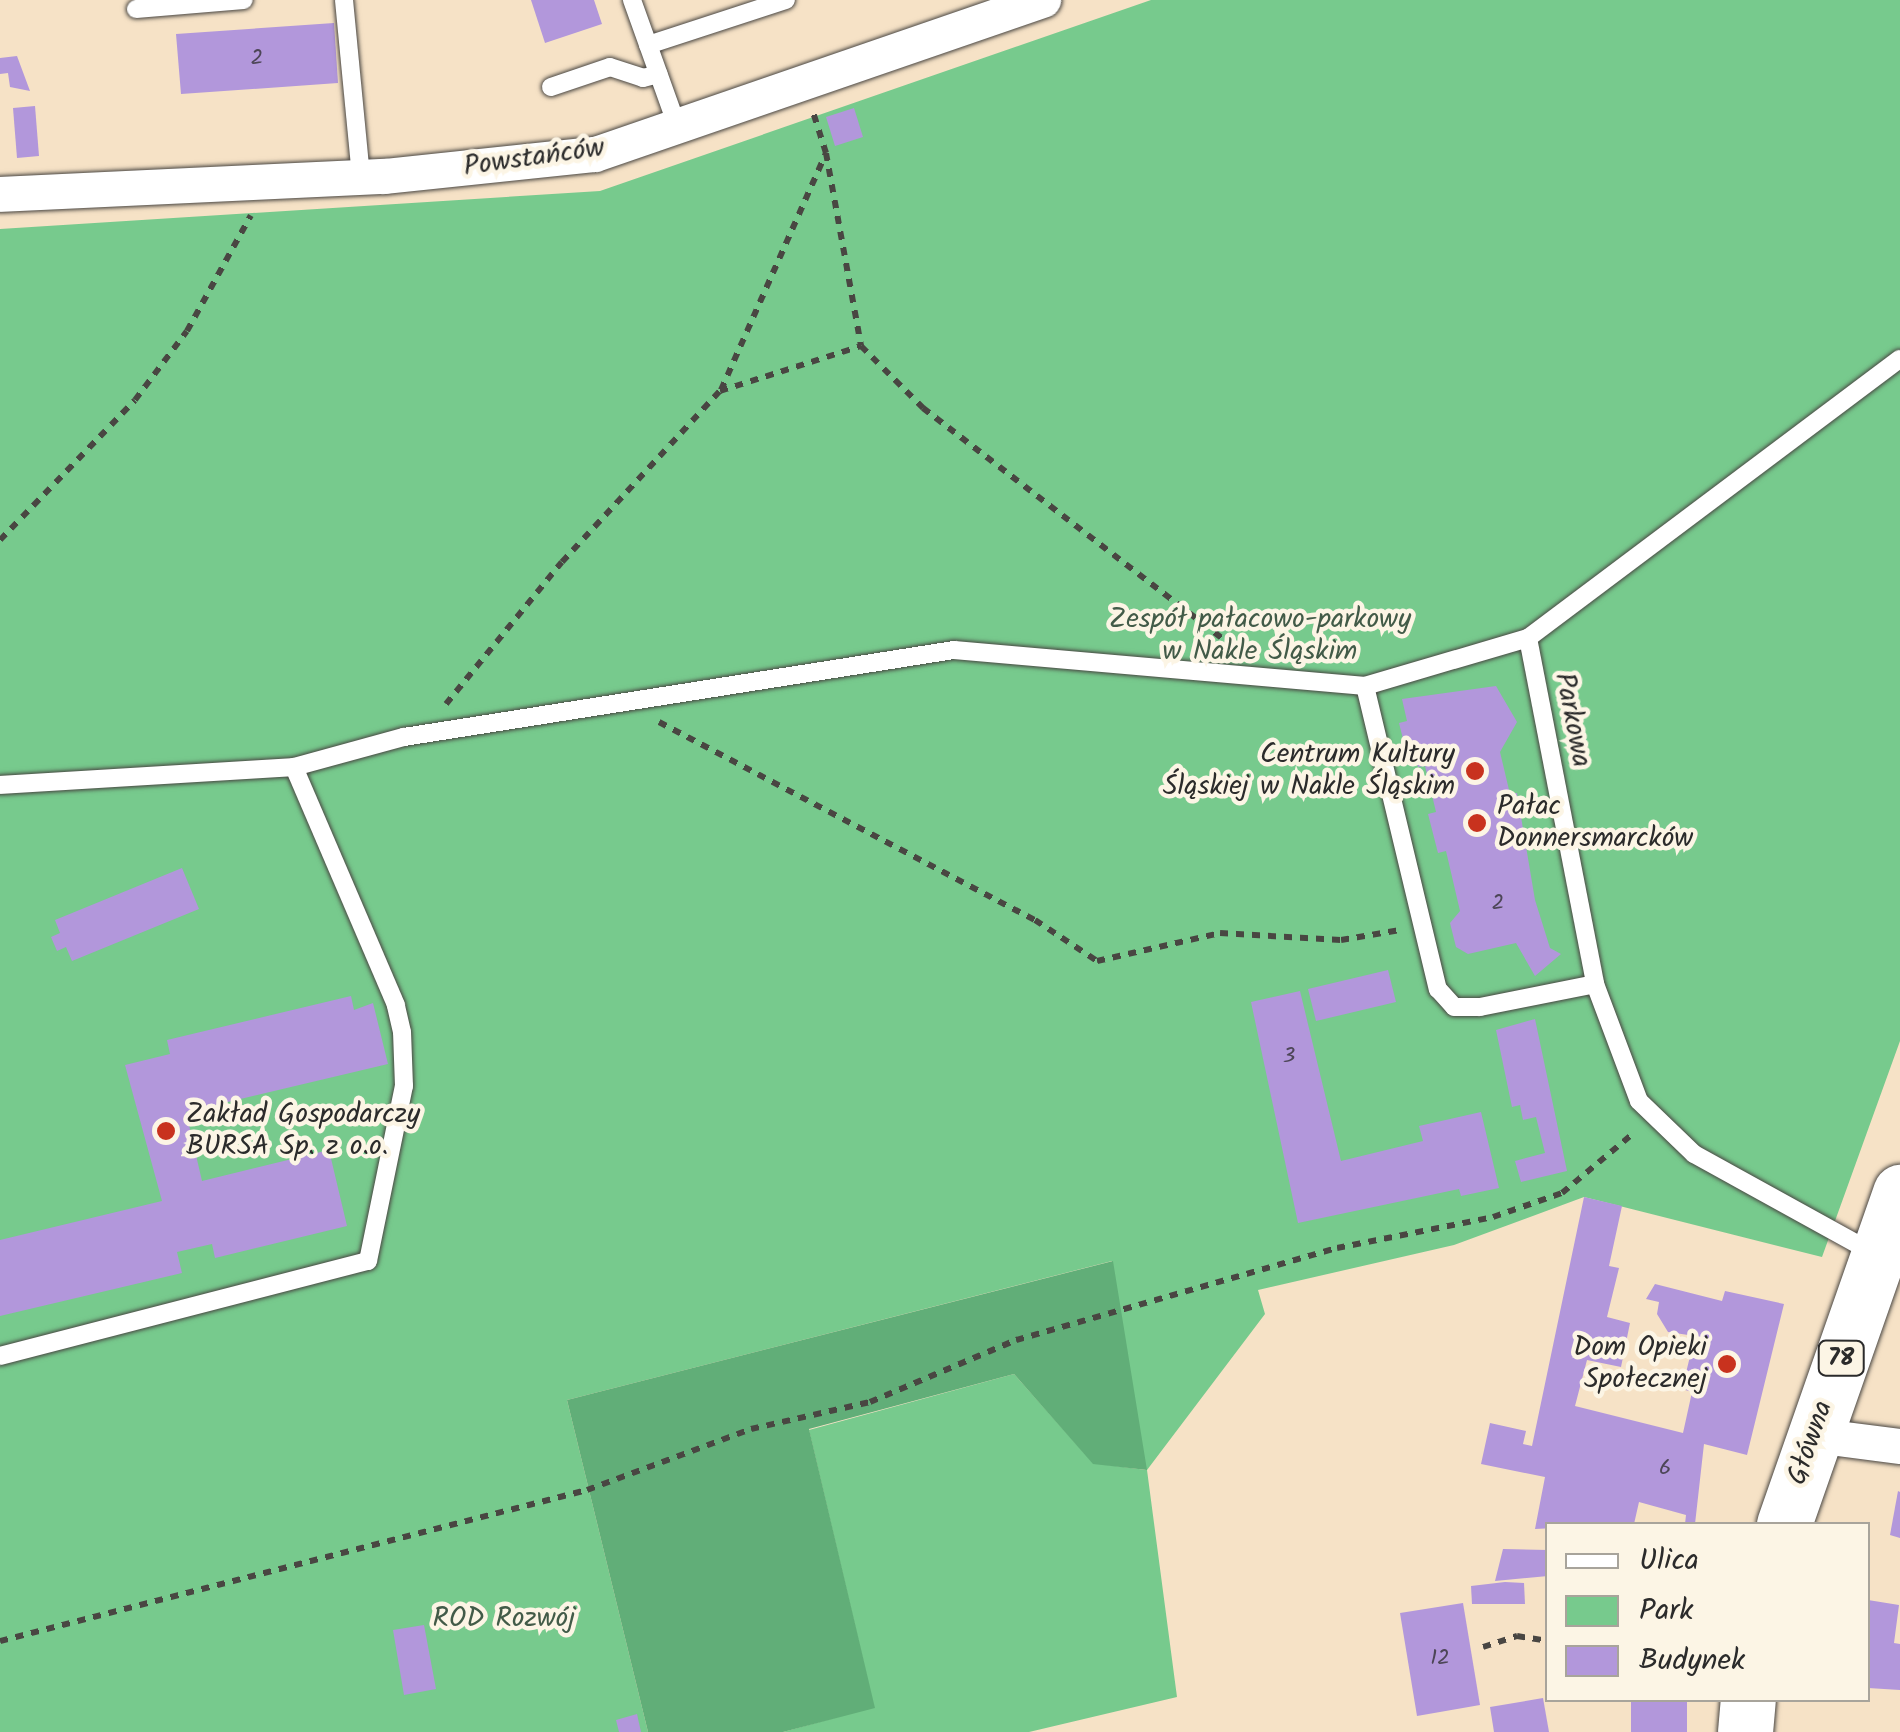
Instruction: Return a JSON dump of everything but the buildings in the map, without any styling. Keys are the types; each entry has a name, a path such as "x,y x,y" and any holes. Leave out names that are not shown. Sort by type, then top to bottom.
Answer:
{"main road":[{"name":"Główna","path":"1785,1522 1814,1435 1888,1259 1900,1192"},
{"path":"1744,1732 1748,1702"}],"street":[{"name":"Powstańców","path":"0,194 361,177 577,156 677,126 1043,0"},
{"path":"1814,1435 1900,1446"}],"lane":[{"path":"136,9 244,0"},
{"path":"344,0 361,177"},
{"path":"632,0 677,126"},
{"path":"648,45 786,0"},
{"path":"551,87 610,68 642,78 658,74"},
{"path":"0,785 294,767 422,733 954,650 1267,674 1366,686 1528,638 1900,359"},
{"name":"Parkowa","path":"1528,638 1595,984 1627,1076 1652,1116 1694,1154 1888,1259"},
{"path":"1366,686 1438,989 1454,1006 1595,984"},
{"path":"0,1356 368,1261 404,1086 402,1032 396,1005 294,767"}],"path":[{"path":"812,101 826,152 861,346 923,408 1118,553 1267,674"},
{"path":"422,733 562,562 720,391 826,152"},
{"path":"0,540 135,400 187,331 252,213 250,182"},
{"path":"720,391 861,346"},
{"path":"676,732 1035,920 1097,962 1220,932 1341,940 1421,927"},
{"path":"0,1642 587,1490 751,1428 870,1402 1016,1340 1337,1248 1493,1217 1562,1193 1652,1116"},
{"path":"1482,1647 1517,1636 1545,1641"}],"green space":[{"name":"Zespół pałacowo-parkowy w Nakle Śląskim","path":"1151,0 1900,0 1900,1041 1822,1257 1584,1197 1454,1245 1258,1290 1265,1314 1147,1470 1177,1697 1029,1732 783,1732 874,1707 809,1430 1014,1374 1093,1463 1146,1470 1112,1261 567,1400 648,1732 0,1732 0,229 600,191"},
{"path":"1113,1261 1147,1470 1093,1464 1014,1374 809,1429 875,1708 783,1732 648,1732 567,1400"}],"place":[{"name":"Centrum Kultury Śląskiej w Nakle Śląskim","path":"1475,771"},
{"name":"Pałac Donnersmarcków","path":"1477,823"},
{"name":"Zakład Gospodarczy BURSA Sp. z o.o.","path":"166,1131"},
{"name":"Dom Opieki Społecznej","path":"1727,1364"}],"park label":[{"name":"ROD Rozwój","path":"504,1619"}]}
